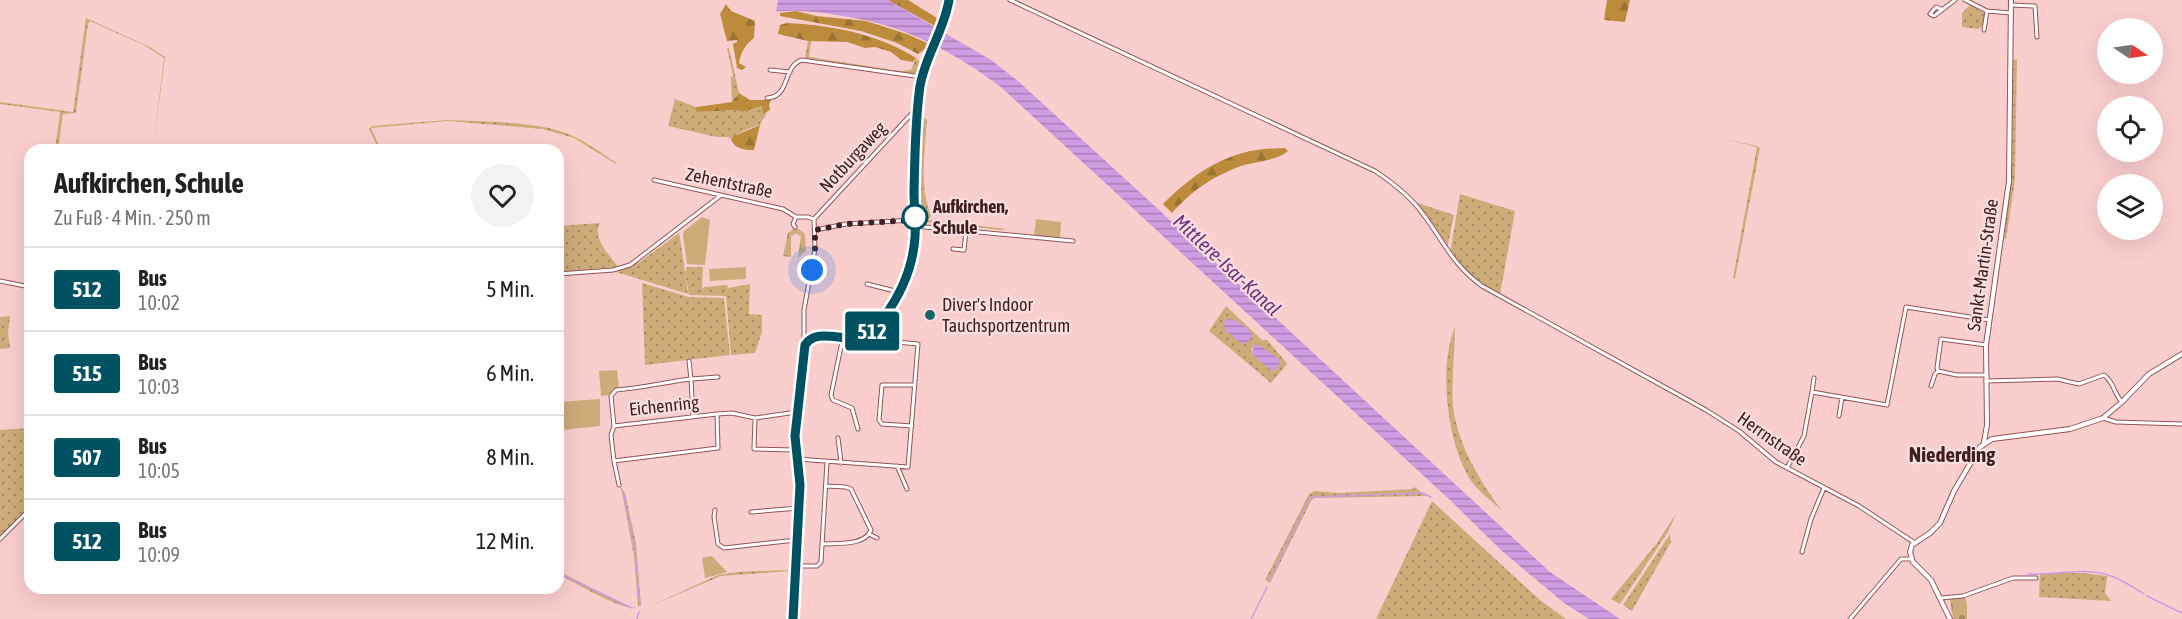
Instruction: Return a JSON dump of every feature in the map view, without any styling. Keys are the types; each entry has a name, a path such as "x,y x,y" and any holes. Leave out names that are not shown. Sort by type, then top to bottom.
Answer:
{"street":[{"path":"805,345 808,340 818,336 862,337 868,334 882,320 900,292 911,264 915,226 915,165 922,77 925,62 942,25 948,0"},
{"name":"Herrnstraße","path":"1010,0 1375,171 1411,199 1424,214 1449,254 1474,280 1502,298 1706,410 1739,431 1775,461 1859,506 1915,543"},
{"path":"1941,9 1955,0"},
{"path":"1965,0 1987,11 2011,13"},
{"path":"2011,3 2035,6 2037,37"},
{"name":"Sankt-Martin-Straße","path":"1984,442 1987,425 1986,345 2008,181 2011,3"},
{"path":"1984,30 1987,11"},
{"path":"767,98 776,97 782,93 796,62 808,60 922,77"},
{"path":"770,70 790,72"},
{"name":"Notburgaweg","path":"814,219 919,107"},
{"name":"Zehentstraße","path":"654,180 783,209 796,217 814,219"},
{"path":"564,274 613,270 630,265 720,196"},
{"path":"795,227 793,224 796,217"},
{"path":"793,619 800,485 796,450 797,412 805,345 804,310 815,249 814,219"},
{"path":"815,230 846,224 915,220"},
{"path":"915,226 1073,241"},
{"path":"953,249 964,250 966,231"},
{"path":"0,281 24,286"},
{"path":"867,284 900,292"},
{"path":"1812,392 1887,405 1906,307 1989,320"},
{"path":"803,332 808,340"},
{"path":"797,459 841,464 908,467 918,344 876,340 868,334"},
{"path":"843,337 831,395 834,400 852,408 858,429"},
{"path":"1931,386 1938,371 1941,339 1986,345"},
{"path":"1950,619 1931,580 1911,559 1910,552 1915,543 1936,528 1968,466 1984,442 2070,429 2103,418 2149,374 2182,354"},
{"path":"689,361 693,416"},
{"path":"1938,371 1956,375 1986,375"},
{"path":"1986,381 2057,379 2079,384 2104,375 2114,385 2118,398 2122,402"},
{"path":"614,426 611,396 616,390 658,386 664,382 718,377"},
{"path":"1787,468 1804,436 1814,378"},
{"path":"912,426 882,424 879,420 882,385 914,385"},
{"path":"1839,416 1842,397"},
{"name":"Eichenring","path":"619,485 611,435 614,426 717,414 732,413 755,418 797,412"},
{"name":"Eichenring","path":"614,461 718,448 717,414"},
{"path":"755,418 754,449 796,450"},
{"path":"2103,418 2116,422 2182,424"},
{"path":"838,438 841,464"},
{"path":"795,567 820,564 824,544 827,462"},
{"path":"897,466 907,489"},
{"path":"826,486 852,489 870,525 869,534"},
{"path":"1802,552 1811,519 1824,488"},
{"path":"751,512 799,508"},
{"path":"715,510 718,544 724,548 796,540"},
{"path":"0,539 24,515"},
{"path":"869,534 877,538"},
{"path":"824,544 853,542 869,534"},
{"path":"1850,619 1901,559 1911,559"},
{"path":"1941,598 1963,596 2013,578 2036,578"}],"green space":[{"path":"888,0 908,0 937,18 940,23 938,28"},
{"path":"1607,0 1630,0 1625,22 1604,20"},
{"path":"726,4 731,11 755,21 754,38 742,52 740,59 739,63 746,67 742,70 737,68 733,44 737,40 727,41 720,14"},
{"path":"1970,5 1986,14 1985,24 1978,29 1962,27 1962,13"},
{"path":"796,11 816,16 866,21 907,34 929,44 918,54 897,43 861,31 780,16 780,13"},
{"path":"86,18 150,47 165,57 154,144 164,58 144,45 90,21 76,113 63,114 59,144 56,144 60,112 0,104 0,102 73,112"},
{"path":"787,23 854,32 886,43 916,58 913,62 901,60 891,52 875,47 865,48 847,42 808,41 778,34 780,25"},
{"path":"808,41 811,41 809,57 900,71 911,70 916,58 921,63 919,71 915,74 805,58"},
{"path":"727,48 729,48 739,93 732,102 731,77 733,76"},
{"path":"2017,59 2015,180 2006,239 2004,239 2012,172 2013,60"},
{"path":"739,93 750,100 771,100 770,110 763,114 762,106 742,112 738,110 697,112 695,109 732,102"},
{"path":"675,99 696,107 698,112 738,110 742,112 762,106 764,113 767,112 760,125 745,130 731,139 716,137 668,126"},
{"path":"922,116 927,120 924,180 931,216 928,220 1007,229 924,222 917,197"},
{"path":"447,120 548,128 583,141 617,163 574,138 543,129 448,121 371,128 378,144 376,144 369,129 372,126"},
{"path":"760,125 754,150 740,148 732,142 731,139 734,136"},
{"path":"1720,138 1757,146 1760,148 1735,279 1733,278 1757,147"},
{"path":"1285,148 1288,151 1283,155 1238,167 1218,176 1194,192 1172,213 1163,204 1196,175 1221,161 1249,151"},
{"path":"1460,194 1515,211 1500,295 1470,275 1450,253"},
{"path":"1415,202 1454,215 1447,249"},
{"path":"702,217 710,220 705,265 687,264 684,231"},
{"path":"1036,219 1061,222 1060,238 1034,235"},
{"path":"600,223 598,235 600,241 618,267 564,272 564,226"},
{"path":"799,229 805,234 806,251 798,258 801,236 795,233 791,236 791,257 783,256 788,233"},
{"path":"679,233 688,294 616,272 641,261"},
{"path":"687,267 703,267 702,289 750,284 749,314 762,315 762,332 755,353 731,355 726,296 689,295 685,272"},
{"path":"746,267 746,279 710,281 709,269"},
{"path":"642,283 689,297 724,298 730,355 645,365"},
{"path":"1226,306 1262,340 1267,340 1287,364 1271,383 1209,331","holes":["1256,344 1280,361 1275,371 1270,369 1251,353 1251,349"]},
{"path":"10,316 8,333 10,348 0,349 0,317"},
{"path":"1455,327 1453,406 1456,421 1471,462 1502,511 1472,482 1456,448 1451,428 1446,384 1450,343"},
{"path":"617,370 619,387 613,389 610,395 601,396 599,371"},
{"path":"600,399 600,426 564,430 564,402"},
{"path":"24,428 24,513 0,537 0,430"},
{"path":"621,487 625,493 636,543 641,605 638,606 634,556"},
{"path":"1415,487 1426,496 1314,498 1270,583 1265,580 1309,494 1315,491 1338,493 1413,489"},
{"path":"1432,501 1540,600 1566,619 1376,619"},
{"path":"1677,512 1668,532 1620,604 1611,599 1657,543"},
{"path":"1670,534 1671,542 1632,611 1623,605"},
{"path":"711,556 727,572 705,578 702,558"},
{"path":"790,570 791,619 789,619 790,571 721,576 648,607 718,575"},
{"path":"2040,573 2083,573 2107,576 2105,593 2111,601 2039,597"},
{"path":"564,574 636,608 628,607 608,600 564,577"},
{"path":"1965,597 1967,619 1953,619 1950,599"}],"shaded area":[{"path":"778,0 888,0 991,60 1018,81 1146,198 1550,572 1620,619 1589,619 1564,603 1502,551 1450,500 1002,88 986,76 932,44 894,28 841,16 813,12 776,11"},
{"path":"1227,319 1238,322 1251,332 1253,335 1248,342 1242,344 1226,331 1223,324"},
{"path":"1255,344 1281,361 1275,371 1251,353"}],"waterway":[{"path":"623,492 635,551 640,606"},
{"path":"1269,581 1309,499 1422,493 1431,497"},
{"path":"2028,574 2101,573 2120,580 2144,594"},
{"path":"564,576 632,608"},
{"path":"1251,619 1267,587"},
{"path":"2147,596 2182,613"},
{"path":"637,619 639,612"}],"bus line":[{"name":"512","path":"793,619 800,485 795,436 805,345 810,339 818,336 856,338 868,334 889,311 904,282 911,264 915,236 915,165 920,87 925,62 944,21 949,0"}],"place":[{"name":"Aufkirchen, Schule","path":"915,217"},
{"name":"Diver's Indoor Tauchsportzentrum","path":"930,315"}],"district":[{"name":"Niederding","path":"1952,455"}],"route":[{"path":"812,270 815,230 846,224 915,220 915,217"}],"water label":[{"name":"Mittlere-Isar-Kanal","path":"1227,265"}]}
